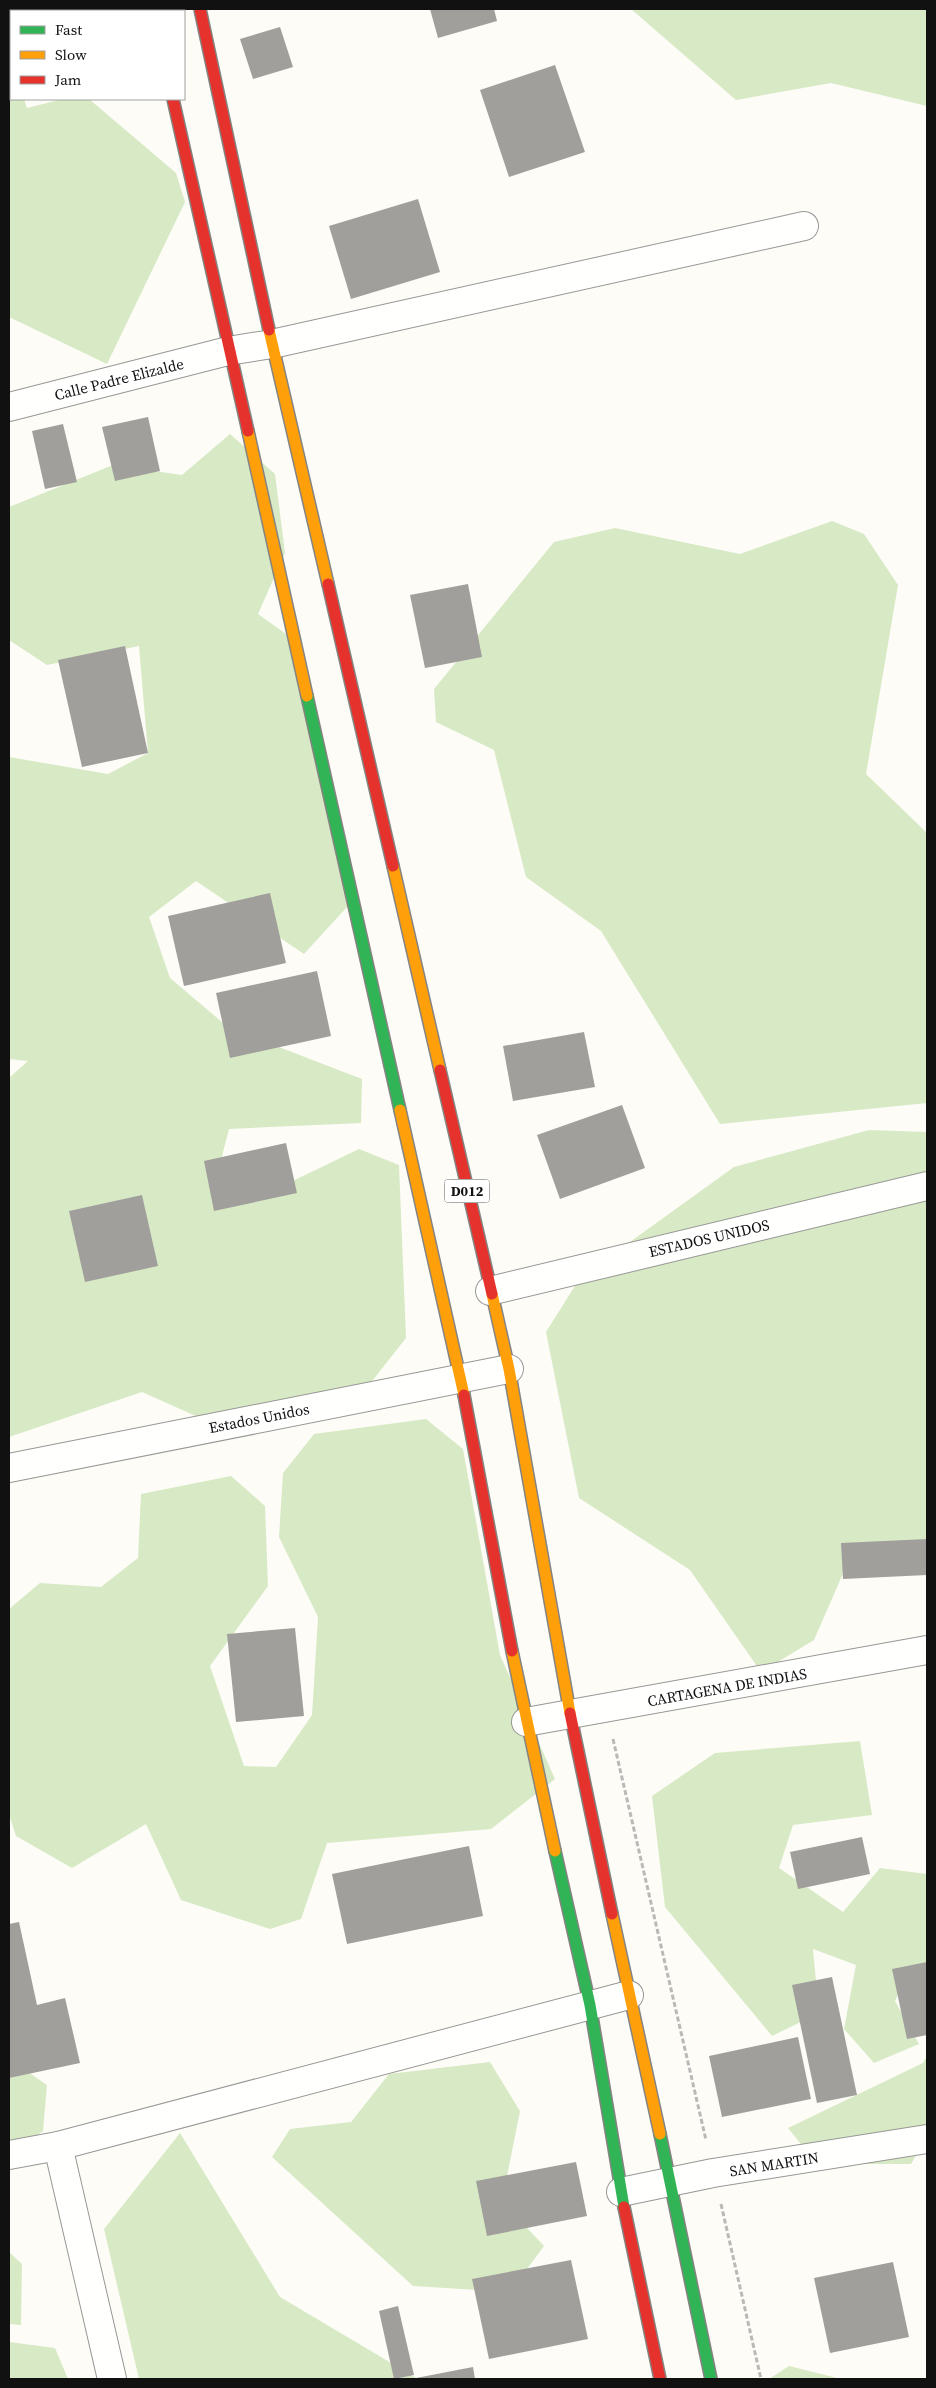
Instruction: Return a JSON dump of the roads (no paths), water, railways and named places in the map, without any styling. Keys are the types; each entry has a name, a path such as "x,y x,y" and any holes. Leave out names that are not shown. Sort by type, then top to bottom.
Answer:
{"main road":[{"name":"D012","path":"200,9 272,344 509,1369 571,1714 710,2379"},
{"path":"173,100 228,351 460,1378 526,1722 590,2005 621,2192 660,2379"}],"street":[{"name":"Calle Padre Elizalde","path":"9,407 228,351 272,344 804,226"},
{"name":"ESTADOS UNIDOS","path":"490,1291 927,1186"},
{"name":"Estados Unidos","path":"9,1468 509,1369"},
{"name":"CARTAGENA DE INDIAS","path":"526,1722 927,1650"},
{"path":"9,2155 58,2146 629,1995"},
{"name":"SAN MARTIN","path":"621,2192 670,2181 927,2139"},
{"path":"58,2146 112,2379"}]}
